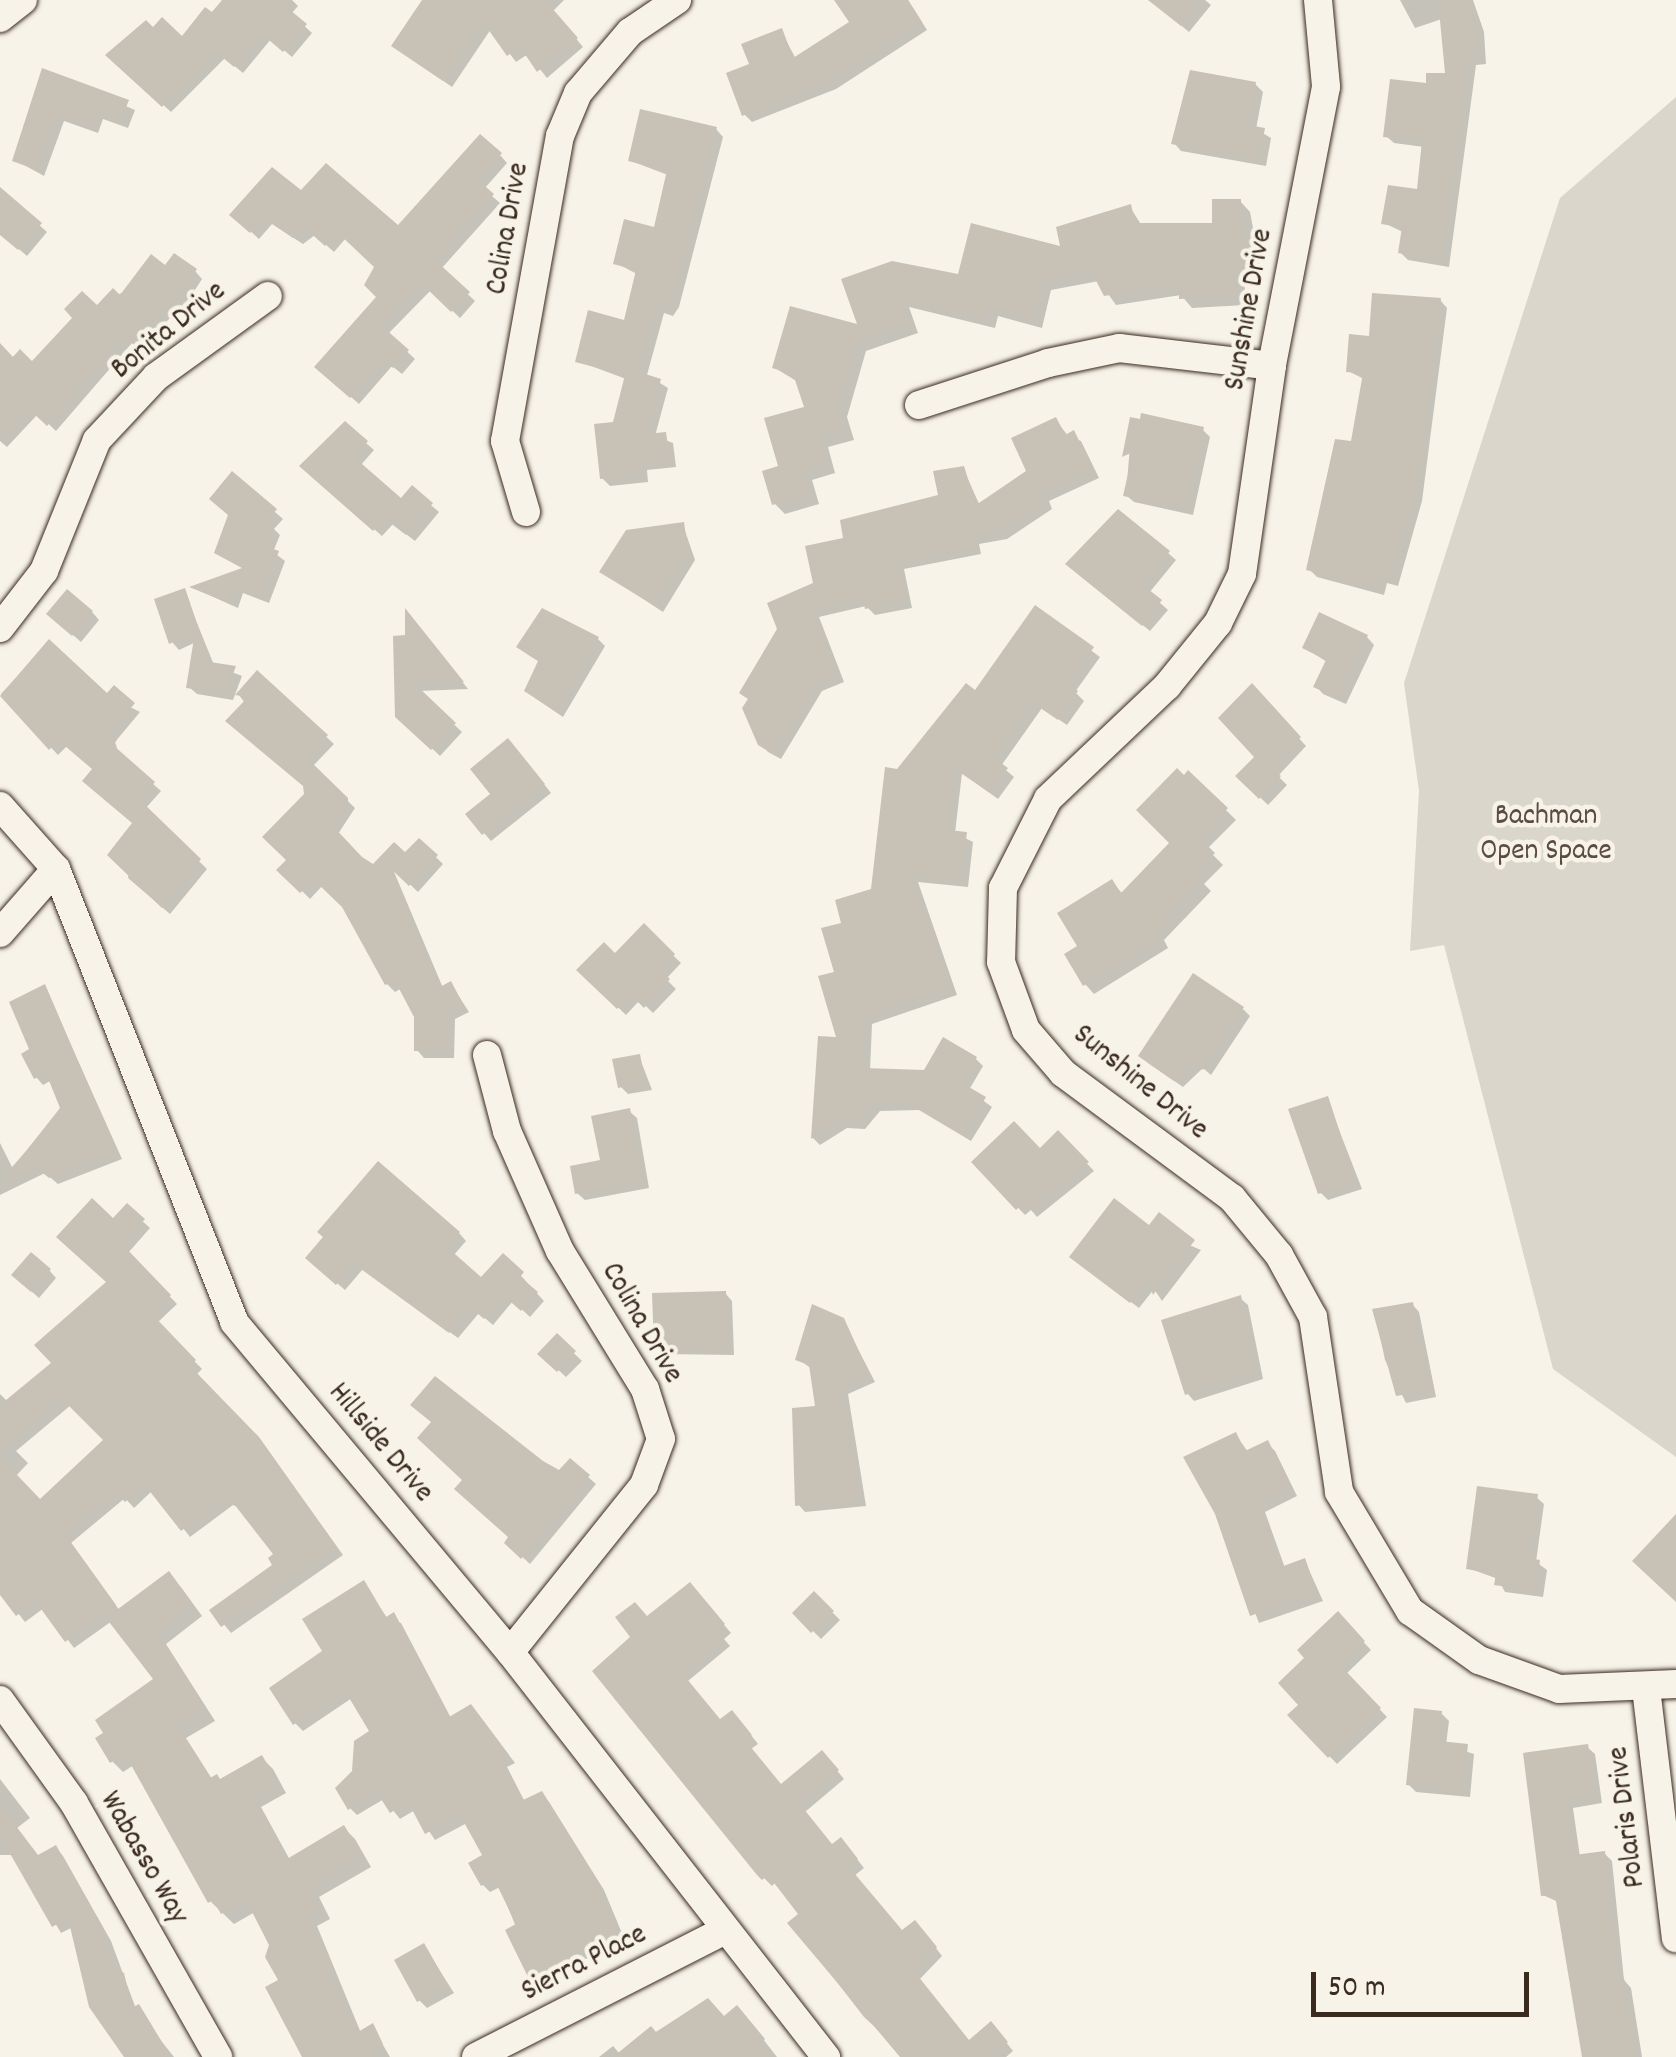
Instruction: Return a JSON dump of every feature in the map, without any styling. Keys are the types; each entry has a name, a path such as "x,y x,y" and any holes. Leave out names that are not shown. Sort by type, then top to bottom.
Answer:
{"street":[{"path":"0,18 23,0"},
{"name":"Colina Drive","path":"526,512 505,441 560,136 578,93 630,32 677,0"},
{"name":"Sunshine Drive","path":"1318,0 1326,86 1272,366 1242,574 1218,623 1167,686 1048,799 1003,888 1001,962 1026,1030 1063,1073 1232,1198 1279,1255 1313,1317 1339,1492 1410,1611 1479,1660 1560,1689 1676,1684"},
{"name":"Bonita Drive","path":"0,628 44,571 97,440 156,376 268,296"},
{"path":"919,404 1048,363 1119,348 1272,366"},
{"name":"Hillside Drive","path":"0,806 56,870 234,1322 510,1652 723,1930 826,2057"},
{"path":"0,933 56,870"},
{"name":"Colina Drive","path":"487,1055 507,1130 560,1251 644,1388 661,1439 644,1485 510,1652"},
{"name":"Polaris Drive","path":"1646,1688 1676,1938"},
{"name":"Wabasso Way","path":"0,1700 74,1804 218,2057"},
{"name":"Sierra Place","path":"476,2057 723,1930"}],"green space":[{"name":"Bachman Open Space","path":"1676,97 1676,1457 1553,1369 1444,945 1410,951 1419,791 1404,683 1560,198"}],"building":[{"path":"222,0 278,0 307,24 283,52 262,34 234,67 216,52 162,107 105,55 146,20 153,27 162,17 182,36 205,7 212,12"},
{"path":"422,0 545,0 578,38 537,72 520,47 507,56 483,22 443,81 391,46"},
{"path":"834,0 908,0 922,22 828,82 742,116 726,73 749,64 741,44 782,28 793,58 849,22"},
{"path":"1148,0 1202,0 1181,26"},
{"path":"1438,0 1470,0 1479,57 1469,58 1442,261 1398,253 1402,227 1381,224 1388,185 1417,189 1422,141 1383,137 1390,79 1426,83 1426,73 1445,73"},
{"path":"42,68 129,100 120,122 95,113 90,127 57,115 37,170 12,161"},
{"path":"1190,70 1256,82 1248,125 1265,128 1259,160 1171,144"},
{"path":"640,109 717,127 672,299 665,309 656,307 639,372 661,379 646,434 666,432 670,460 640,463 641,475 600,479 594,424 613,422 625,375 575,362 588,310 624,320 636,270 613,264 624,219 654,227 667,170 628,161"},
{"path":"480,134 502,153 478,180 494,194 435,260 470,292 451,312 422,284 382,326 409,350 393,368 383,360 350,398 314,367 376,297 364,285 374,267 337,232 325,246 306,229 293,238 264,218 250,233 229,215 272,167 301,190 326,163 398,225"},
{"path":"0,187 42,223 18,250 0,235"},
{"path":"1212,199 1241,199 1241,230 1251,237 1249,273 1236,273 1236,296 1179,299 1179,284 1104,296 1091,271 1041,281 1032,319 988,308 985,319 901,299 910,323 856,342 838,405 845,430 819,437 826,463 803,470 810,494 772,505 762,471 778,466 764,418 804,407 793,374 772,368 790,306 857,324 841,279 892,261 958,274 971,223 1060,246 1056,227 1131,204 1135,223 1212,223"},
{"path":"174,253 197,269 169,313 164,309 130,345 123,338 47,426 29,409 0,439 0,343 13,357 20,349 32,361 72,318 64,309 82,291 97,305 113,288 120,295 151,254 165,265"},
{"path":"1372,293 1441,298 1418,488 1390,580 1380,577 1377,588 1306,570 1335,439 1351,441 1363,373 1346,372 1349,334 1369,336"},
{"path":"1141,413 1204,427 1186,509 1123,496 1133,452 1122,457 1130,417 1140,419"},
{"path":"1056,417 1065,435 1074,430 1093,470 1043,493 1046,501 999,532 973,537 975,547 898,562 906,600 865,609 863,599 813,609 838,674 815,684 773,754 758,745 742,708 748,699 739,693 777,629 767,603 813,583 805,546 843,538 840,520 938,495 933,471 964,466 976,505 1026,471 1011,438"},
{"path":"345,421 368,441 354,457 401,498 412,485 433,503 406,535 384,518 373,531 299,466"},
{"path":"232,471 277,509 268,520 274,525 265,546 279,551 262,597 236,587 230,603 189,587 242,568 214,553 228,515 209,499"},
{"path":"1118,509 1170,551 1143,585 1162,600 1142,626 1065,564"},
{"path":"684,522 688,551 655,606 599,572 626,530"},
{"path":"185,588 210,662 236,666 226,693 186,688 195,632 169,644 154,599"},
{"path":"67,589 93,611 72,636 46,614"},
{"path":"1035,605 1094,647 1068,684 1078,691 1058,720 1033,703 994,758 1008,768 990,793 955,769 948,830 967,832 961,880 912,875 951,987 865,1017 863,1068 924,1070 943,1037 977,1057 962,1083 986,1097 963,1135 909,1103 872,1104 857,1122 839,1122 811,1139 818,1036 836,1037 818,976 834,972 821,928 841,923 835,900 871,889 885,767 897,769 966,683 975,690"},
{"path":"405,608 464,682 415,684 456,723 431,750 395,717 393,636 405,635"},
{"path":"542,608 599,637 555,711 524,691 538,661 516,647"},
{"path":"1319,612 1368,635 1338,698 1313,687 1326,660 1302,648"},
{"path":"49,639 107,693 114,685 135,703 109,734 117,740 113,745 155,782 140,800 201,859 162,908 107,855 132,823 82,781 92,769 58,740 49,750 0,696"},
{"path":"257,670 328,735 307,758 348,798 348,808 332,825 362,857 373,864 394,842 405,852 419,838 438,855 409,886 390,868 440,987 451,981 463,1004 448,1011 447,1051 414,1051 414,1017 395,981 385,985 342,907 314,880 300,893 276,870 286,860 262,837 304,794 303,786 225,721 248,697 235,695"},
{"path":"1252,683 1301,737 1272,767 1281,776 1259,799 1235,776 1254,757 1218,718"},
{"path":"508,738 545,784 482,835 465,814 490,794 470,769"},
{"path":"1177,768 1184,775 1188,770 1228,808 1200,838 1215,853 1196,873 1203,880 1155,930 1160,938 1083,986 1064,954 1077,946 1057,913 1112,879 1121,893 1169,843 1136,810"},
{"path":"644,923 675,954 660,970 670,979 644,1008 631,995 617,1009 576,970 604,942 615,953"},
{"path":"1193,973 1244,1007 1203,1070 1194,1062 1174,1081 1138,1056"},
{"path":"45,984 117,1152 49,1178 36,1167 0,1184 60,1108 46,1073 34,1079 21,1054 29,1049 9,1002"},
{"path":"640,1054 645,1082 618,1088 612,1059"},
{"path":"1328,1096 1356,1182 1318,1194 1288,1109"},
{"path":"630,1108 643,1181 575,1194 570,1166 600,1160 591,1116"},
{"path":"1014,1121 1040,1148 1058,1130 1089,1162 1028,1211 1022,1204 1016,1210 971,1162"},
{"path":"378,1161 460,1232 447,1247 481,1277 503,1253 524,1272 520,1277 538,1292 521,1311 504,1296 484,1319 470,1307 449,1333 354,1264 336,1285 305,1258 323,1237 317,1232"},
{"path":"92,1198 113,1218 127,1203 145,1219 122,1244 171,1295 152,1314 196,1360 190,1366 259,1437 337,1547 221,1627 209,1610 272,1565 268,1558 273,1554 234,1504 224,1498 181,1531 144,1484 125,1502 116,1492 65,1534 116,1605 65,1642 36,1602 16,1616 0,1595 0,1457 40,1499 103,1440 62,1399 0,1450 0,1405 51,1363 34,1345 106,1282 56,1237"},
{"path":"1114,1198 1149,1225 1159,1212 1195,1240 1153,1295 1148,1280 1130,1303 1069,1257"},
{"path":"31,1252 51,1269 31,1292 11,1275"},
{"path":"726,1291 727,1349 654,1348 652,1293"},
{"path":"1241,1295 1256,1372 1185,1395 1161,1320"},
{"path":"1413,1302 1430,1390 1396,1396 1372,1309"},
{"path":"812,1304 844,1318 869,1374 841,1386 860,1499 795,1506 792,1408 815,1406 809,1365 795,1360"},
{"path":"557,1333 576,1351 557,1372 537,1354"},
{"path":"435,1376 543,1461 559,1470 570,1458 590,1475 521,1559 504,1543 508,1537 454,1489 462,1480 417,1438 431,1422 410,1405"},
{"path":"1236,1432 1245,1451 1268,1440 1291,1489 1259,1504 1281,1567 1305,1558 1317,1593 1250,1616 1215,1514 1183,1457"},
{"path":"1477,1486 1538,1494 1529,1558 1540,1560 1536,1591 1494,1585 1496,1574 1466,1569"},
{"path":"1676,1514 1676,1602 1632,1561"},
{"path":"169,1571 193,1604 157,1632 206,1709 177,1726 210,1778 217,1774 220,1779 262,1755 277,1781 252,1796 287,1859 344,1825 362,1855 310,1886 321,1908 307,1915 335,1970 327,1974 358,2032 373,2023 383,2044 371,2057 302,2057 265,1987 278,1980 265,1957 269,1945 246,1900 221,1914 213,1900 208,1903 125,1754 110,1763 95,1738 103,1733 95,1720 153,1679 106,1618"},
{"path":"364,1580 386,1617 394,1612 449,1717 471,1704 509,1755 502,1759 523,1800 542,1791 597,1880 618,1930 529,1979 505,1930 516,1924 494,1879 481,1886 468,1863 482,1855 460,1815 425,1834 408,1802 390,1813 376,1791 348,1810 335,1788 352,1771 354,1741 369,1731 345,1691 293,1725 269,1688 322,1651 302,1619"},
{"path":"690,1582 725,1624 718,1630 725,1638 682,1673 720,1719 732,1710 752,1735 745,1740 781,1784 822,1750 839,1770 799,1803 832,1844 841,1837 858,1859 849,1867 902,1930 915,1920 937,1947 914,1971 969,2040 991,2021 1008,2042 990,2057 900,2057 787,1923 798,1914 768,1875 762,1880 757,1875 592,1671 630,1637 615,1617 635,1602 647,1616"},
{"path":"814,1591 834,1611 811,1633 792,1613"},
{"path":"1338,1611 1365,1641 1340,1665 1381,1708 1328,1758 1287,1715 1298,1705 1278,1683 1304,1658 1297,1650"},
{"path":"1414,1708 1442,1711 1439,1741 1468,1744 1463,1791 1406,1785"},
{"path":"1588,1744 1596,1796 1566,1800 1574,1855 1605,1851 1618,1978 1624,1978 1636,2057 1582,2057 1555,1895 1541,1896 1523,1753"},
{"path":"0,1805 38,1855 56,1845 104,1931 113,1967 124,1973 132,2008 139,2004 171,2057 124,2057 89,2007 68,1918 52,1927 0,1836"},
{"path":"424,1943 448,1985 417,2002 394,1960"},
{"path":"708,1998 724,2016 737,2005 765,2039 760,2044 770,2057 613,2057 651,2026 656,2032"}]}
